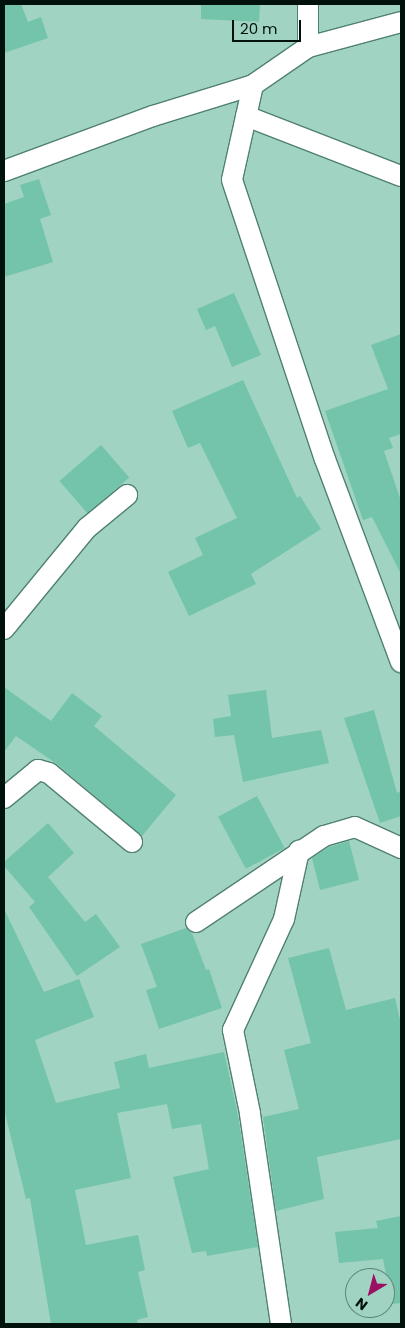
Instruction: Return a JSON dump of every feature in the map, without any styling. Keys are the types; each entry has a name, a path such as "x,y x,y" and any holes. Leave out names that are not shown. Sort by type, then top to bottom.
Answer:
{"street":[{"path":"308,4 308,47"},
{"path":"4,171 153,116 253,85 308,47 401,22"},
{"path":"253,85 232,180 325,459 401,662"},
{"path":"246,116 401,176"},
{"path":"4,629 87,528 127,495"},
{"path":"4,798 38,770 49,773 132,842"},
{"path":"196,922 324,836 355,826 401,848"},
{"path":"281,1324 250,1113 233,1030 284,919 299,851"}],"building":[{"path":"4,4 21,4 28,22 41,17 48,38 4,53"},
{"path":"201,4 260,4 259,22 201,19"},
{"path":"39,179 51,215 40,219 53,262 4,277 4,204 24,197 20,185"},
{"path":"234,293 261,355 232,367 215,326 206,330 197,309"},
{"path":"401,334 401,434 389,438 393,448 384,451 401,501 401,574 372,517 363,520 325,411 388,389 371,345"},
{"path":"243,380 297,498 300,496 321,529 251,574 256,584 189,616 168,572 203,555 195,538 237,518 200,443 188,448 172,411"},
{"path":"101,445 129,477 88,514 59,481"},
{"path":"4,687 51,721 72,693 102,716 94,726 176,795 142,836 57,764 16,736 4,752"},
{"path":"266,690 272,738 321,730 329,763 243,782 234,735 215,737 213,719 231,716 228,695"},
{"path":"374,710 397,793 401,791 401,816 380,823 344,718"},
{"path":"257,796 285,848 246,869 218,817"},
{"path":"48,823 74,853 48,877 85,922 96,914 120,947 77,976 29,907 35,902 4,866 4,862"},
{"path":"349,841 359,880 320,890 312,858 329,847"},
{"path":"4,909 44,992 79,979 94,1017 35,1040 56,1103 120,1088 114,1062 146,1054 149,1068 224,1052 238,1115 258,1247 207,1256 206,1251 192,1253 173,1177 209,1169 201,1124 172,1129 167,1104 117,1113 131,1178 75,1190 86,1245 138,1235 145,1270 138,1272 148,1317 137,1320 138,1324 51,1324 30,1198 26,1199 4,1109"},
{"path":"186,928 192,933 206,970 209,969 222,1008 159,1029 146,990 157,987 141,944"},
{"path":"329,948 346,1010 395,998 401,1024 401,1139 317,1157 324,1199 276,1211 263,1117 299,1109 284,1050 311,1043 288,958"},
{"path":"401,1216 401,1303 395,1304 395,1268 385,1268 383,1259 339,1263 335,1232 378,1228 376,1221"}]}
